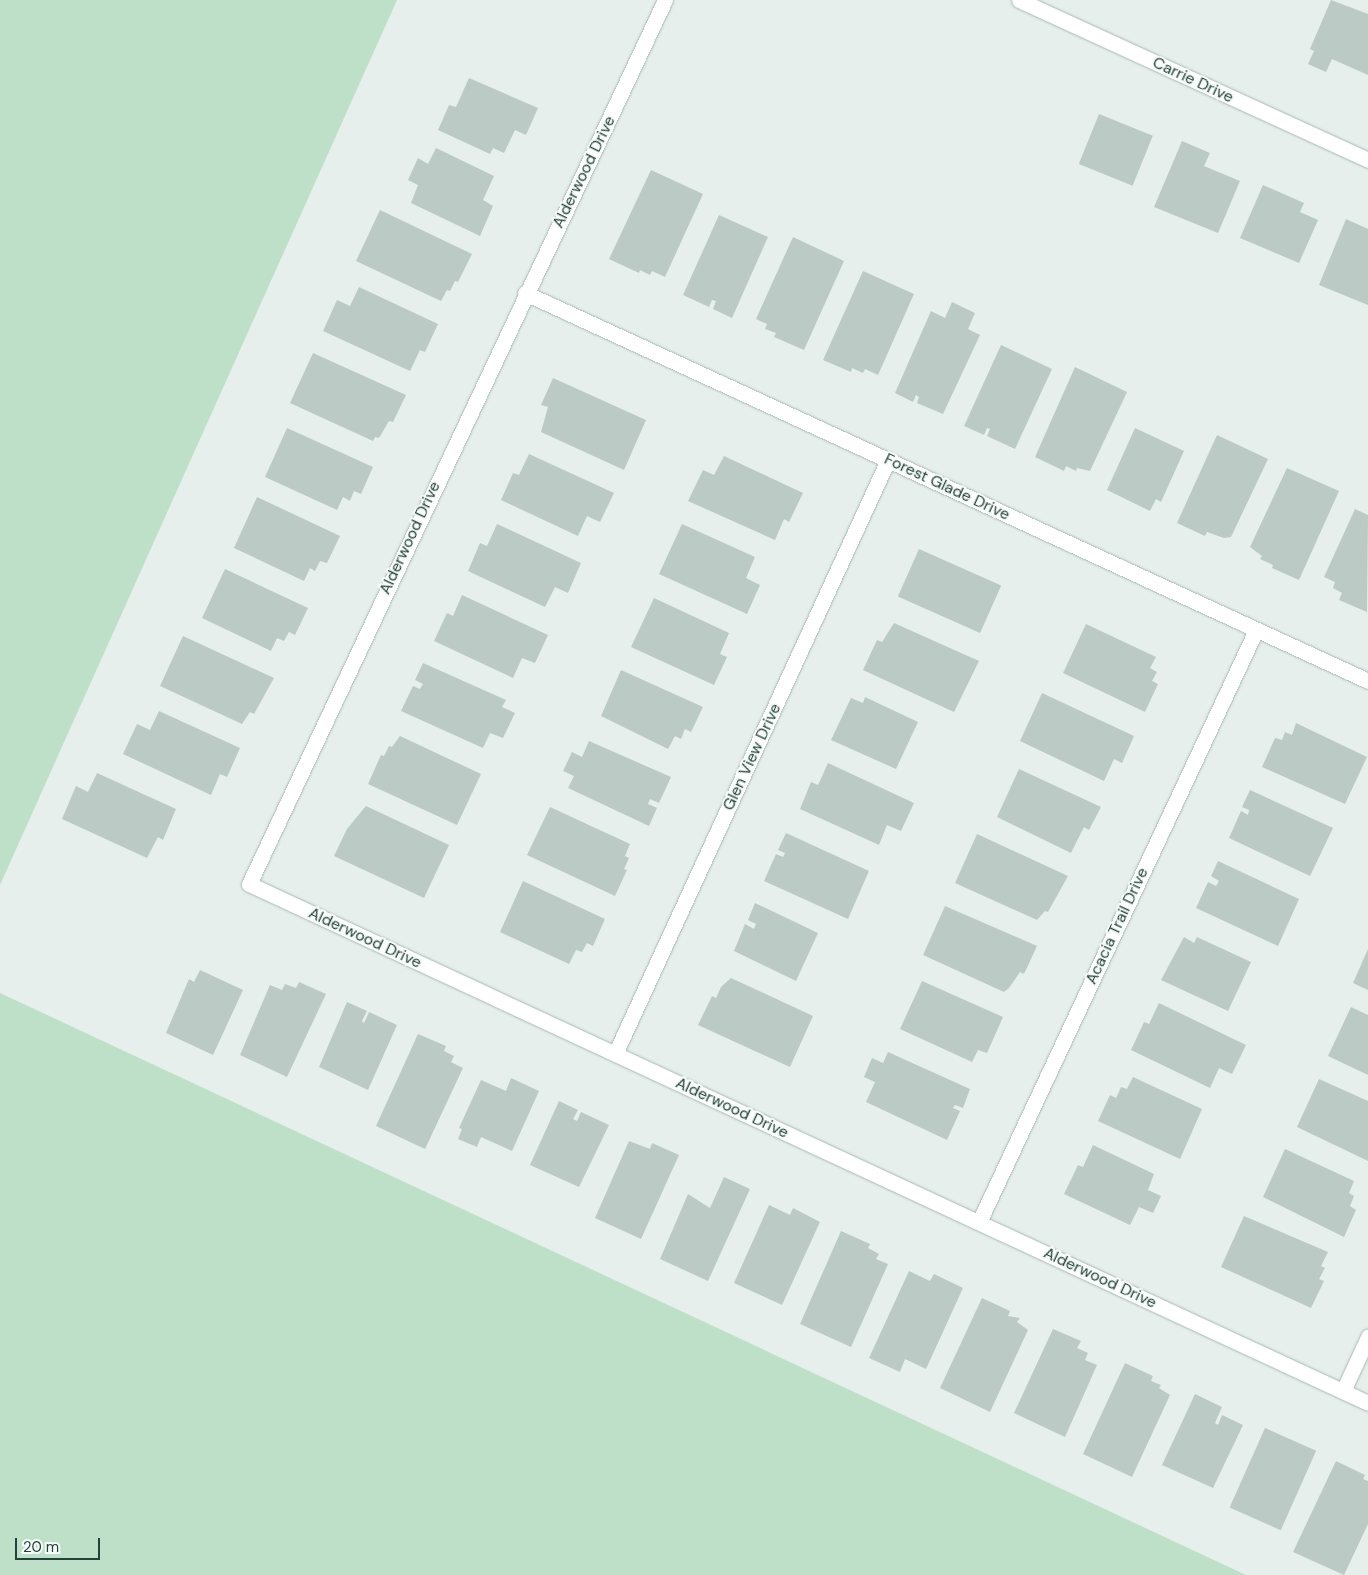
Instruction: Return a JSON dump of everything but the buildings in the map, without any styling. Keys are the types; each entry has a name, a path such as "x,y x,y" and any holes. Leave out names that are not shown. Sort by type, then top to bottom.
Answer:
{"street":[{"name":"Alderwood Drive","path":"665,0 525,293 248,884 1368,1403"},
{"name":"Carrie Drive","path":"1019,0 1368,160"},
{"name":"Forest Glade Drive","path":"525,293 1368,681"},
{"name":"Glen View Drive","path":"615,1054 888,460"},
{"name":"Acacia Trail Drive","path":"979,1222 1256,630"},
{"path":"1343,1391 1368,1337"}],"green space":[{"path":"0,0 397,0 0,885"},
{"path":"0,993 1246,1575 0,1575"}]}
